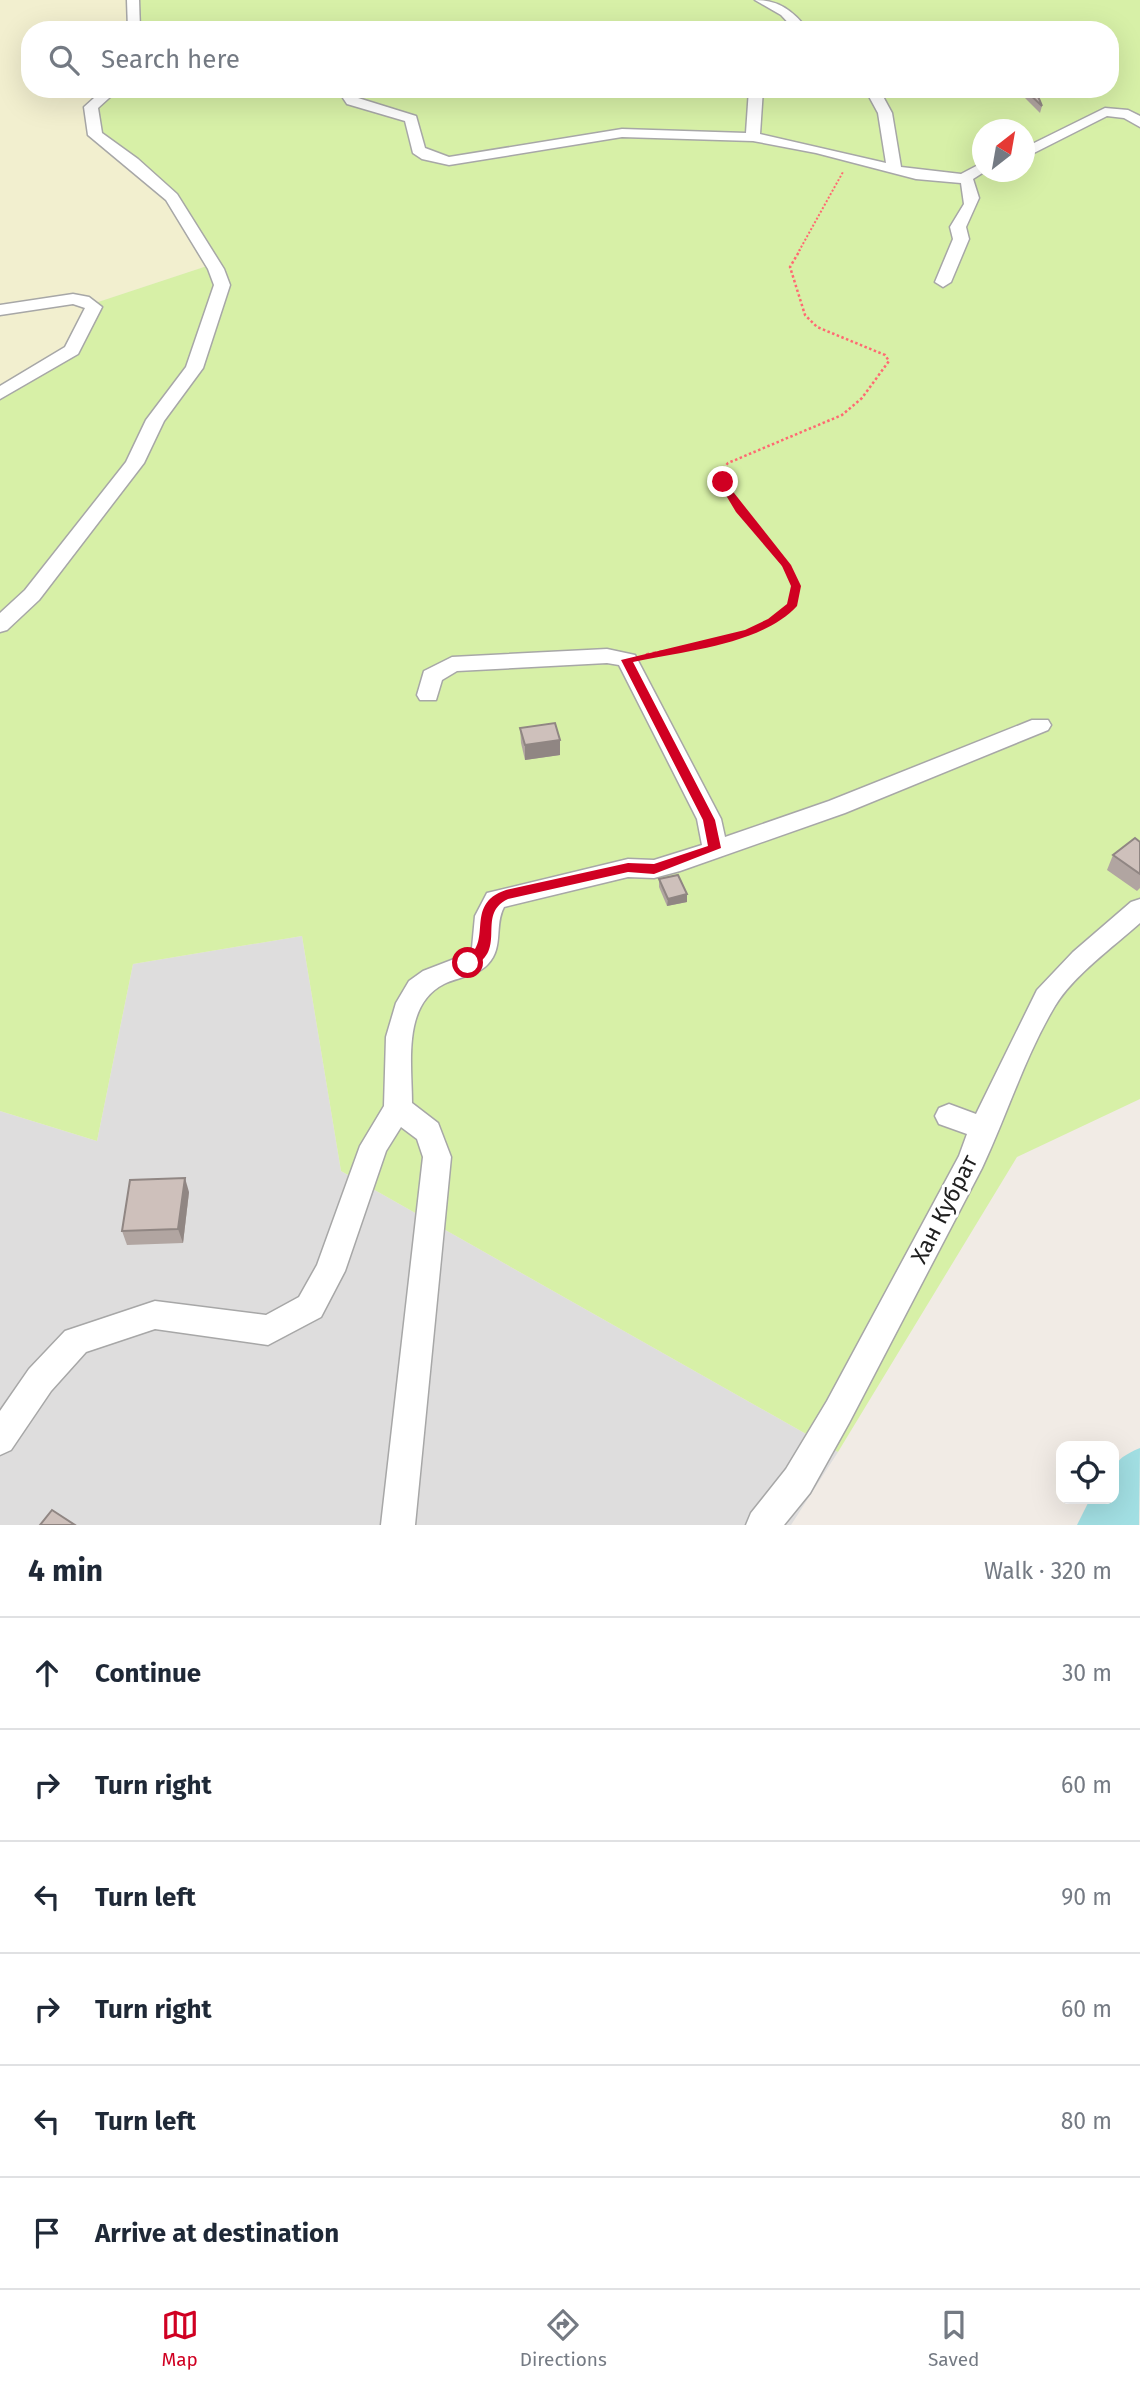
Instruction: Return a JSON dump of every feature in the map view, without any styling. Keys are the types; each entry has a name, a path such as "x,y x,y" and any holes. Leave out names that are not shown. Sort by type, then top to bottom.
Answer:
{"street":[{"path":"133,0 134,21"},
{"path":"761,0 785,12 794,21"},
{"path":"0,625 27,601 135,463 155,420 194,368 222,285 216,269 172,197 133,162 94,135 91,107 102,98"},
{"path":"350,98 352,102 411,119 418,150 427,156 449,161 622,134 753,137 931,177 966,179"},
{"path":"753,137 755,98"},
{"path":"877,98 885,113 894,169"},
{"path":"1035,150 1105,112 1128,114 1140,123"},
{"path":"966,179 972,172"},
{"path":"943,282 961,239 958,227 972,206 973,191 966,179"},
{"path":"0,310 73,299 83,300 94,307 72,350 0,394"},
{"path":"428,695 432,676 452,664 607,656 627,660 709,820 715,848"},
{"path":"0,1439 40,1380 76,1341 155,1315 268,1330 310,1307 330,1270 374,1146 398,1108 401,1028 406,1004 415,991 431,979 480,957 485,947 486,913 496,900 628,868 654,869 671,865 836,807 1040,725"},
{"name":"Хан Кубрат","path":"763,1525 798,1481 838,1412 972,1159 1046,997 1082,959 1140,909"},
{"path":"398,1108 428,1132 437,1157 398,1525"},
{"path":"949,1116 984,1128"}],"path":[{"path":"627,660 748,633 772,622 792,606 796,586 786,565 740,510 719,472 728,463 842,415 862,398 889,361 885,355 817,327 807,319 790,267 844,171 857,160"}],"shaded area":[{"path":"0,0 133,0 134,21 21,21 21,98 117,98 213,264 92,304 77,341 0,394"},
{"path":"302,936 341,1171 838,1452 791,1525 0,1525 0,1111 97,1141 133,964"}],"green space":[{"path":"133,0 1140,0 1140,1099 1017,1157 838,1452 341,1171 302,936 133,964 97,1141 0,1111 0,394 62,359 92,304 213,264 172,197 95,135 91,107 102,98 1119,98 1119,21 134,21"}],"building":[{"path":"555,723 560,740 525,745 520,728"},
{"path":"1135,838 1140,842 1140,874 1113,855"},
{"path":"678,875 687,894 668,899 659,879"},
{"path":"185,1178 178,1229 122,1231 130,1180"},
{"path":"52,1510 75,1525 40,1525"}],"waterway":[{"path":"1105,1525 1140,1476"}],"route":[{"path":"468,963 480,957 485,947 486,913 496,900 506,895 628,868 654,869 715,848 709,820 627,660 748,633 772,622 792,606 796,586 786,565 740,510 723,482"}]}
